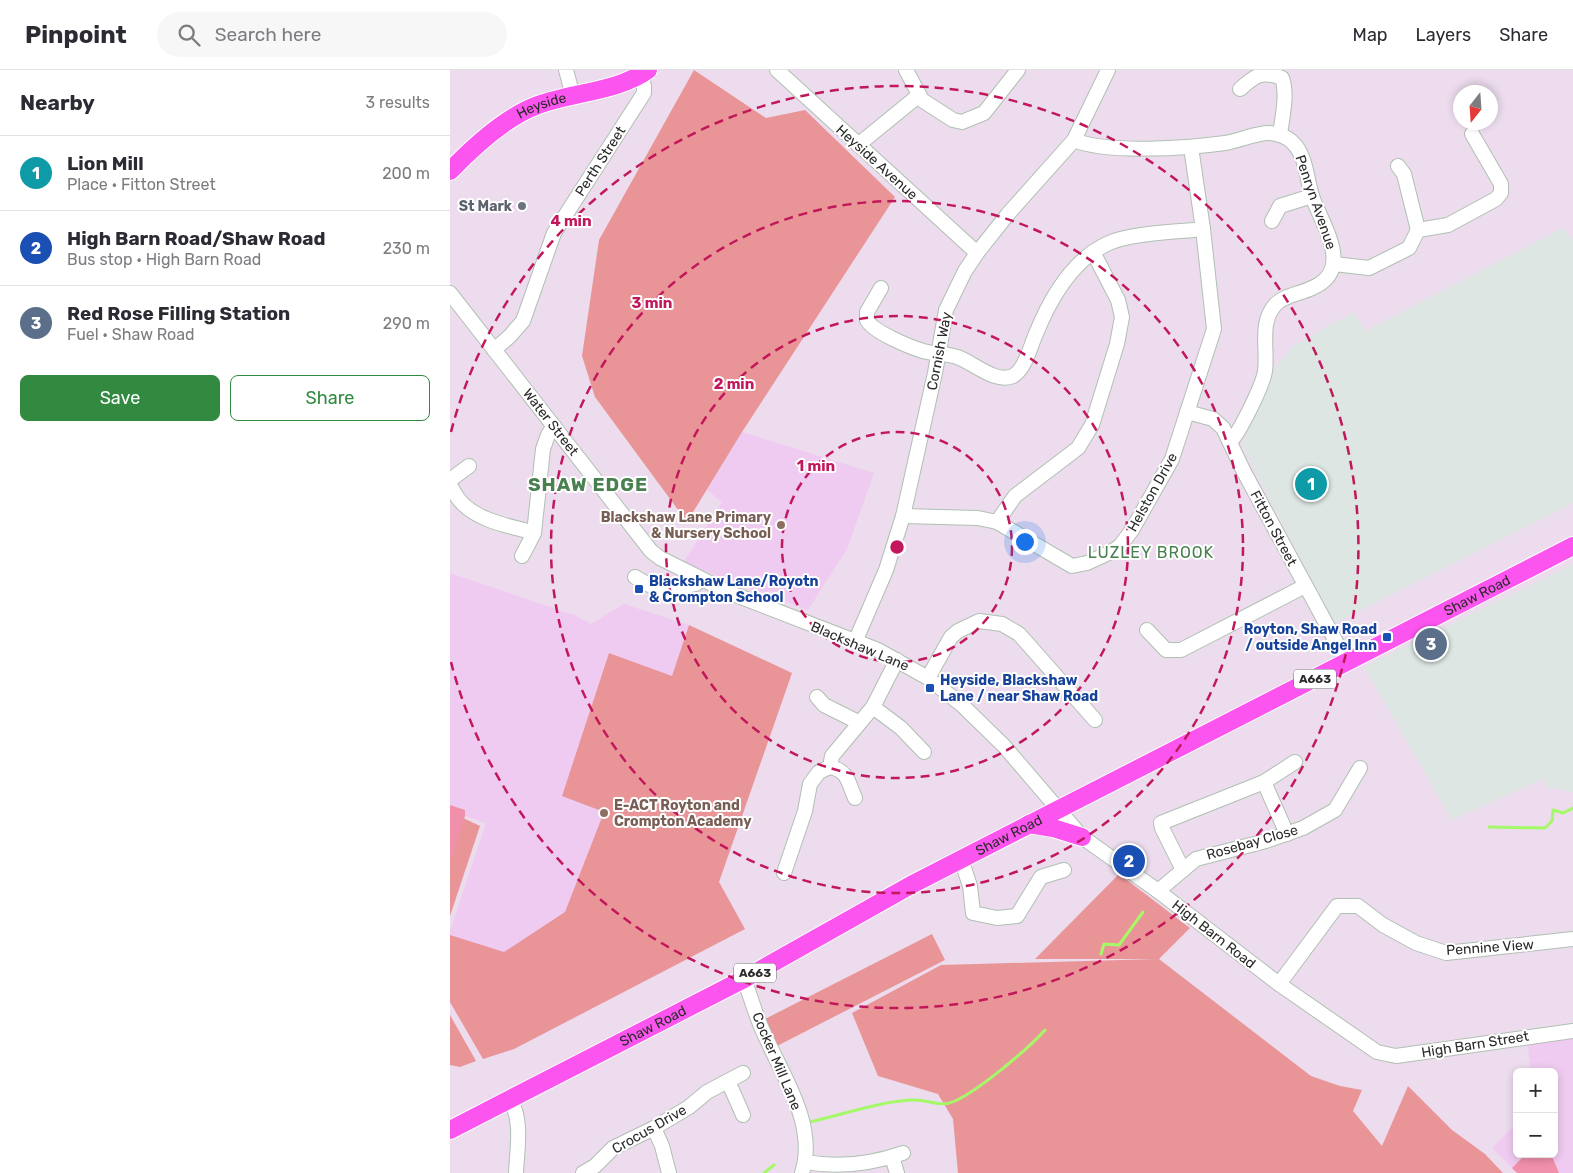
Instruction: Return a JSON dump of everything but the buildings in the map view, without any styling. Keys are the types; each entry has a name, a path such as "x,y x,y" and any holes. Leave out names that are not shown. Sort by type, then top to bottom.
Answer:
{"main road":[{"name":"Heyside","path":"450,171 470,151 524,111 550,101 644,73"},
{"name":"Shaw Road","path":"450,1130 744,979 1029,824 1573,546"},
{"path":"1029,824 1053,828 1082,837"}],"street":[{"path":"566,70 572,96"},
{"name":"Heyside Avenue","path":"777,70 977,253"},
{"path":"906,70 918,96 927,104 953,120 967,121 980,116 989,108 1018,70"},
{"name":"Cornish Way","path":"855,642 886,570 903,516 935,373 937,352 946,310 964,271 977,253 1008,214 1074,140 1108,70"},
{"name":"Perth Street","path":"494,350 510,336 523,320 554,233 644,92 644,73"},
{"path":"1074,140 1084,144 1114,146 1191,147 1227,143 1270,133 1280,135 1284,102 1282,78 1269,74 1256,76 1240,89"},
{"path":"858,145 918,96"},
{"path":"1418,230 1448,225 1499,197 1501,184 1472,134"},
{"name":"Penryn Avenue","path":"1230,442 1249,410 1265,372 1266,328 1269,312 1280,300 1322,283 1330,275 1334,264 1334,251 1312,196 1300,154 1292,141 1280,135"},
{"name":"Helston Drive","path":"903,516 978,518 997,522 1072,566 1087,563 1120,546 1132,530 1172,460 1214,329 1203,229 1191,147"},
{"path":"1334,264 1369,268 1409,248 1418,230 1404,174 1398,166"},
{"path":"1272,221 1280,206 1312,196"},
{"path":"881,288 867,312 869,324 909,346 926,352 937,352 958,357 1000,378 1016,374 1026,359 1041,322 1059,289 1093,252 1110,242 1128,238 1203,229"},
{"path":"997,522 1015,496 1078,448 1092,426 1122,323 1118,300 1093,252"},
{"name":"Water Street","path":"450,293 651,551"},
{"name":"Fitton Street","path":"1187,412 1212,419 1223,428 1305,586 1347,662"},
{"path":"522,556 534,534 543,449 548,435 554,426"},
{"path":"450,480 470,466"},
{"path":"450,486 463,505 474,512 487,519 534,534"},
{"name":"Blackshaw Lane","path":"651,551 668,564 700,580 897,660 928,678 962,705 1004,746 1057,810"},
{"path":"635,577 652,588 661,590 696,584 700,580"},
{"path":"1147,630 1166,650 1181,650 1305,586"},
{"path":"928,678 952,637 958,631 980,622 1002,624 1019,634 1095,720"},
{"path":"830,768 832,756 858,722 873,707 897,660"},
{"path":"817,697 824,705 858,722"},
{"path":"873,707 901,728 924,752"},
{"path":"1183,870 1161,823 1264,782 1295,762"},
{"path":"784,873 805,811 810,784 819,772 830,768 840,770 848,777 855,798"},
{"name":"Rosebay Close","path":"1158,891 1196,858 1287,834 1303,828 1335,810 1360,768"},
{"path":"1264,782 1287,834"},
{"name":"High Barn Road","path":"1057,810 1082,837 1158,891 1279,984 1377,1052"},
{"path":"962,859 970,886 973,912 997,918 1017,916 1042,877 1064,870"},
{"name":"Pennine View","path":"1279,984 1337,906 1358,906 1383,925 1416,943 1446,953 1573,940"},
{"name":"Cocker Mill Lane","path":"744,979 757,1018 801,1116 804,1168"},
{"name":"High Barn Street","path":"1377,1052 1396,1056 1573,1030"},
{"name":"Crocus Drive","path":"583,1173 595,1166 612,1148 654,1128 689,1107 707,1092 743,1074"},
{"path":"728,1081 743,1114"},
{"path":"510,1099 517,1110 516,1173"},
{"path":"654,1128 662,1146 669,1173"},
{"path":"804,1168 847,1169 897,1155 897,1173"}],"shaded area":[{"path":"694,70 766,118 805,110 895,197 742,432 687,522 595,397 582,356 599,240"},
{"path":"1563,228 1573,240 1573,503 1334,624 1242,445 1278,364 1294,345 1354,312 1365,331"},
{"name":"Blackshaw Lane Primary & Nursery School","path":"742,432 874,473 847,549 808,610 683,563 722,502 707,490"},
{"path":"1573,564 1573,792 1546,787 1543,779 1452,820 1364,667"},
{"name":"E-ACT Royton and Crompton Academy","path":"450,573 574,615 591,624 624,604 689,625 792,673 719,882 745,929 514,1049 483,1059 450,1002 450,931 486,823 465,816 465,810 450,805"},
{"path":"689,625 792,673 719,882 745,929 514,1049 483,1059 450,1002 450,935 504,952 565,912 604,812 562,796 609,653 672,676"},
{"path":"450,805 465,810 465,816 450,861"},
{"path":"450,806 463,818 480,826 450,916"},
{"path":"1119,874 1190,928 1159,959 1311,1076 1340,1086 1362,1090 1353,1111 1382,1146 1408,1086 1452,1130 1485,1154 1503,1173 958,1173 953,1119 938,1094 878,1076 852,1013 941,965 1156,959 1035,959"},
{"path":"932,934 945,960 775,1047 763,1020"},
{"path":"450,1015 476,1061 460,1067 450,1065"},
{"path":"1573,1039 1573,1173 1517,1173 1492,1148 1513,1127 1513,1158 1558,1158 1558,1068 1531,1068 1528,1046 1534,1043"},
{"path":"1522,1158 1553,1158 1559,1173 1517,1173 1512,1168"}],"waterway":[{"path":"1489,827 1545,828 1552,821 1553,810 1563,813 1573,808"},
{"path":"1101,954 1104,944 1119,945 1143,912"},
{"path":"810,1122 890,1102 920,1100 940,1104 950,1103 965,1096 1002,1069 1045,1030"},
{"path":"764,1173 774,1165"}],"place":[{"name":"St Mark","path":"522,206"},
{"name":"Lion Mill","path":"1311,484"},
{"name":"Blackshaw Lane Primary & Nursery School","path":"781,525"},
{"name":"Blackshaw Lane/Royotn & Crompton School","path":"639,589"},
{"name":"Royton, Shaw Road / outside Angel Inn","path":"1387,637"},
{"name":"Red Rose Filling Station","path":"1431,644"},
{"name":"Heyside, Blackshaw Lane / near Shaw Road","path":"930,688"},
{"name":"E-ACT Royton and Crompton Academy","path":"604,813"},
{"name":"High Barn Road/Shaw Road","path":"1129,861"}],"district":[{"name":"SHAW EDGE","path":"588,484"},
{"name":"LUZLEY BROOK","path":"1151,552"}]}
